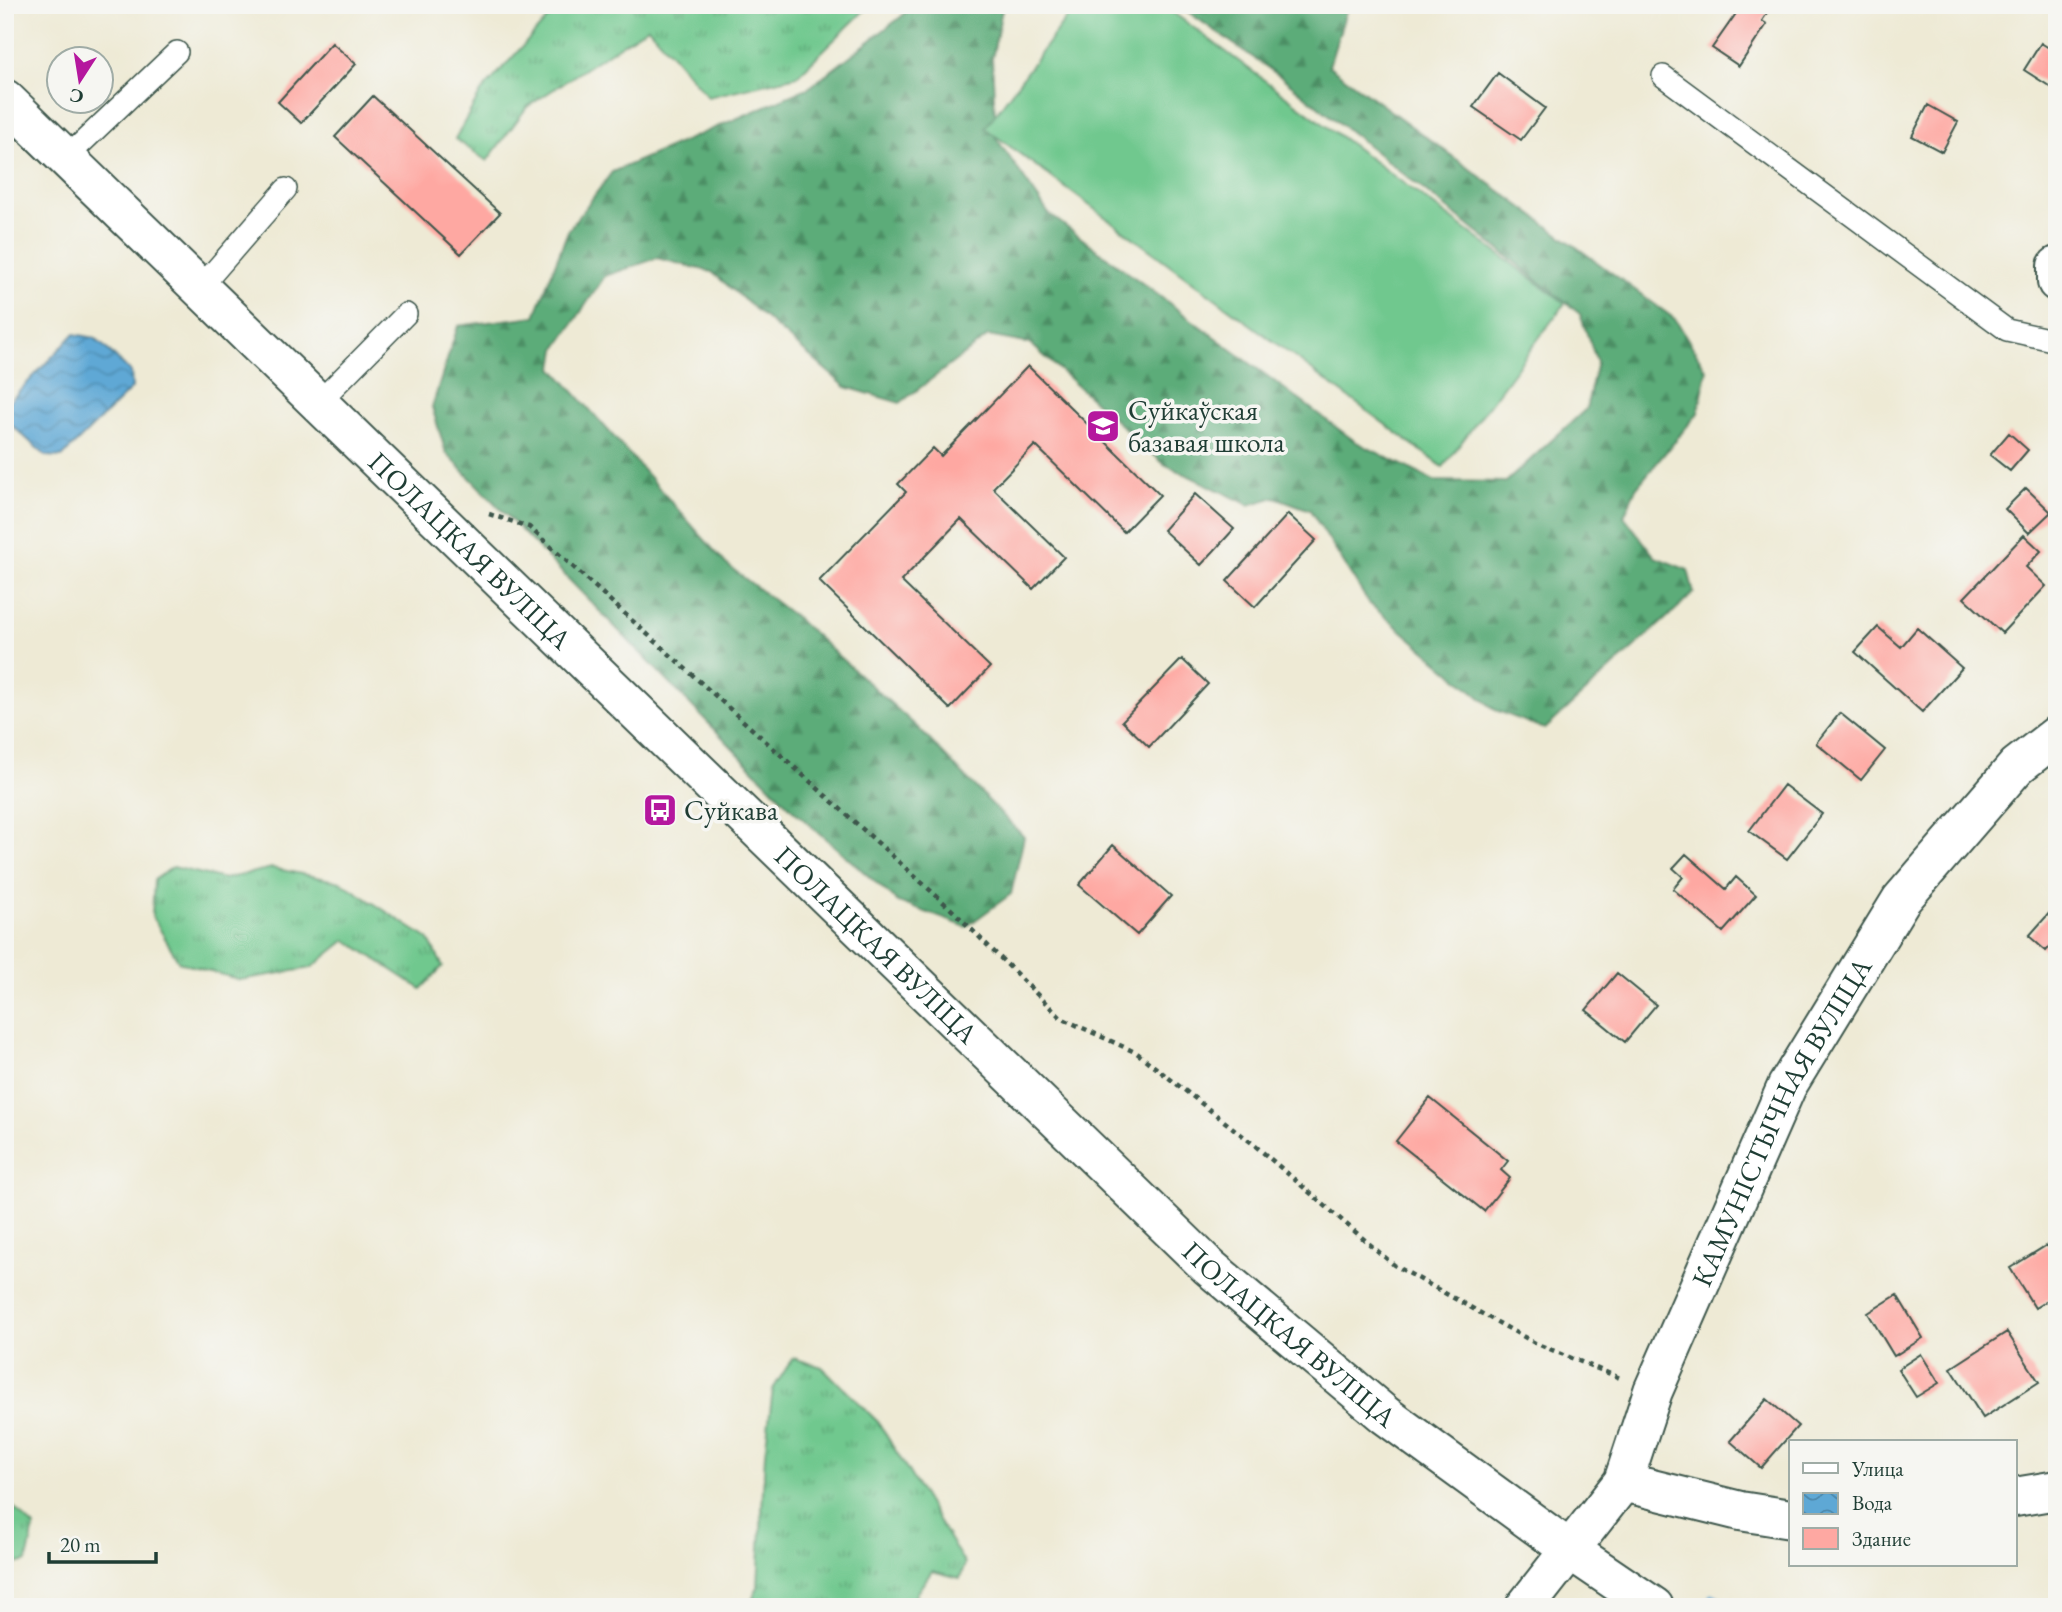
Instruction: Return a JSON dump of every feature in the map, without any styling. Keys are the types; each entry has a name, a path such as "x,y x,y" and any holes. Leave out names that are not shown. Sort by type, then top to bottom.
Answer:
{"main road":[{"name":"ПОЛАЦКАЯ ВУЛІЦА","path":"5,99 1209,1267 1385,1415 1570,1550 1654,1607"},
{"path":"2057,266 2057,282"},
{"name":"КАМУНІСТЫЧНАЯ ВУЛІЦА","path":"1525,1607 1623,1482 1653,1391 1787,1086 1901,900 2017,766 2057,735"},
{"path":"1623,1482 1740,1511 1789,1519"},
{"path":"2016,1497 2057,1490"}],"lane":[{"path":"66,158 177,52"},
{"path":"1663,76 2007,330 2057,341"},
{"path":"200,288 286,188"},
{"path":"319,402 406,314"}],"path":[{"path":"480,512 529,527 952,910 1061,1018 1137,1052 1252,1143 1394,1265 1535,1343 1653,1391"}],"green space":[{"path":"560,5 870,5 797,76 708,97 648,27 527,107 487,161 455,139 481,92"},
{"path":"911,5 1003,5 992,58 996,138 1049,214 1356,442 1434,481 1506,482 1586,409 1597,362 1580,314 1284,79 1178,5 1348,5 1329,66 1676,320 1707,371 1698,413 1636,488 1624,516 1655,557 1688,570 1694,593 1545,729 1495,710 1369,603 1310,510 1275,497 1249,505 1164,464 1031,344 988,336 900,403 846,387 712,272 657,258 605,276 556,349 553,368 726,564 795,617 916,726 1024,837 1011,894 966,927 898,902 793,810 446,453 432,407 458,326 535,316 568,231 612,172 810,87 902,16"},
{"path":"1076,5 1163,5 1565,303 1443,467 985,128"},
{"path":"173,867 224,879 272,868 341,882 428,939 443,966 421,989 346,940 311,968 240,980 179,962 152,916 154,880"},
{"path":"793,1358 822,1367 878,1422 965,1564 960,1578 932,1571 916,1594 914,1607 749,1607 758,1587 765,1453 773,1389"},
{"path":"5,1499 34,1527 27,1561 5,1567"}],"water":[{"path":"74,334 95,338 131,372 132,388 62,457 46,456 6,420 5,406"}],"building":[{"path":"1742,5 1762,5 1769,10 1762,21 1767,24 1739,66 1712,48"},
{"path":"332,43 356,64 301,123 278,102"},
{"path":"2041,43 2057,53 2057,91 2024,70"},
{"path":"1498,73 1545,108 1521,140 1473,107"},
{"path":"373,96 500,213 461,254 335,137"},
{"path":"1928,105 1958,122 1942,152 1912,136"},
{"path":"1028,366 1160,495 1124,532 1035,445 993,488 1064,557 1033,589 961,519 901,581 990,667 950,709 819,581 906,492 898,484 933,448 941,456"},
{"path":"2009,433 2028,450 2010,471 1990,455"},
{"path":"2026,488 2051,512 2029,533 2005,509"},
{"path":"1195,494 1234,529 1201,565 1163,530"},
{"path":"1288,514 1316,540 1255,607 1227,581"},
{"path":"2024,535 2041,551 2026,567 2046,586 2002,633 1964,598"},
{"path":"1878,627 1901,647 1917,628 1962,668 1922,712 1855,652"},
{"path":"1182,659 1208,684 1149,747 1122,721"},
{"path":"1840,713 1885,750 1861,780 1816,743"},
{"path":"1784,785 1822,814 1787,859 1749,831"},
{"path":"1113,845 1171,896 1137,935 1079,885"},
{"path":"1686,854 1726,889 1736,877 1756,895 1723,932 1673,889 1683,877 1673,868"},
{"path":"2051,911 2057,915 2057,939 2046,951 2029,936"},
{"path":"1617,973 1656,1005 1625,1042 1586,1010"},
{"path":"1430,1098 1508,1161 1501,1170 1510,1178 1484,1211 1396,1141"},
{"path":"2047,1245 2057,1262 2057,1294 2035,1308 2010,1268"},
{"path":"1897,1295 1923,1338 1894,1356 1868,1313"},
{"path":"2007,1332 2039,1382 1983,1418 1951,1368"},
{"path":"1921,1354 1939,1383 1916,1397 1898,1369"},
{"path":"1767,1399 1798,1426 1761,1468 1730,1441"}],"waterway":[{"path":"1713,1598 1729,1607"}],"place":[{"name":"Суйкаўская базавая школа","path":"1103,426"},
{"name":"Суйкава","path":"660,810"}]}
